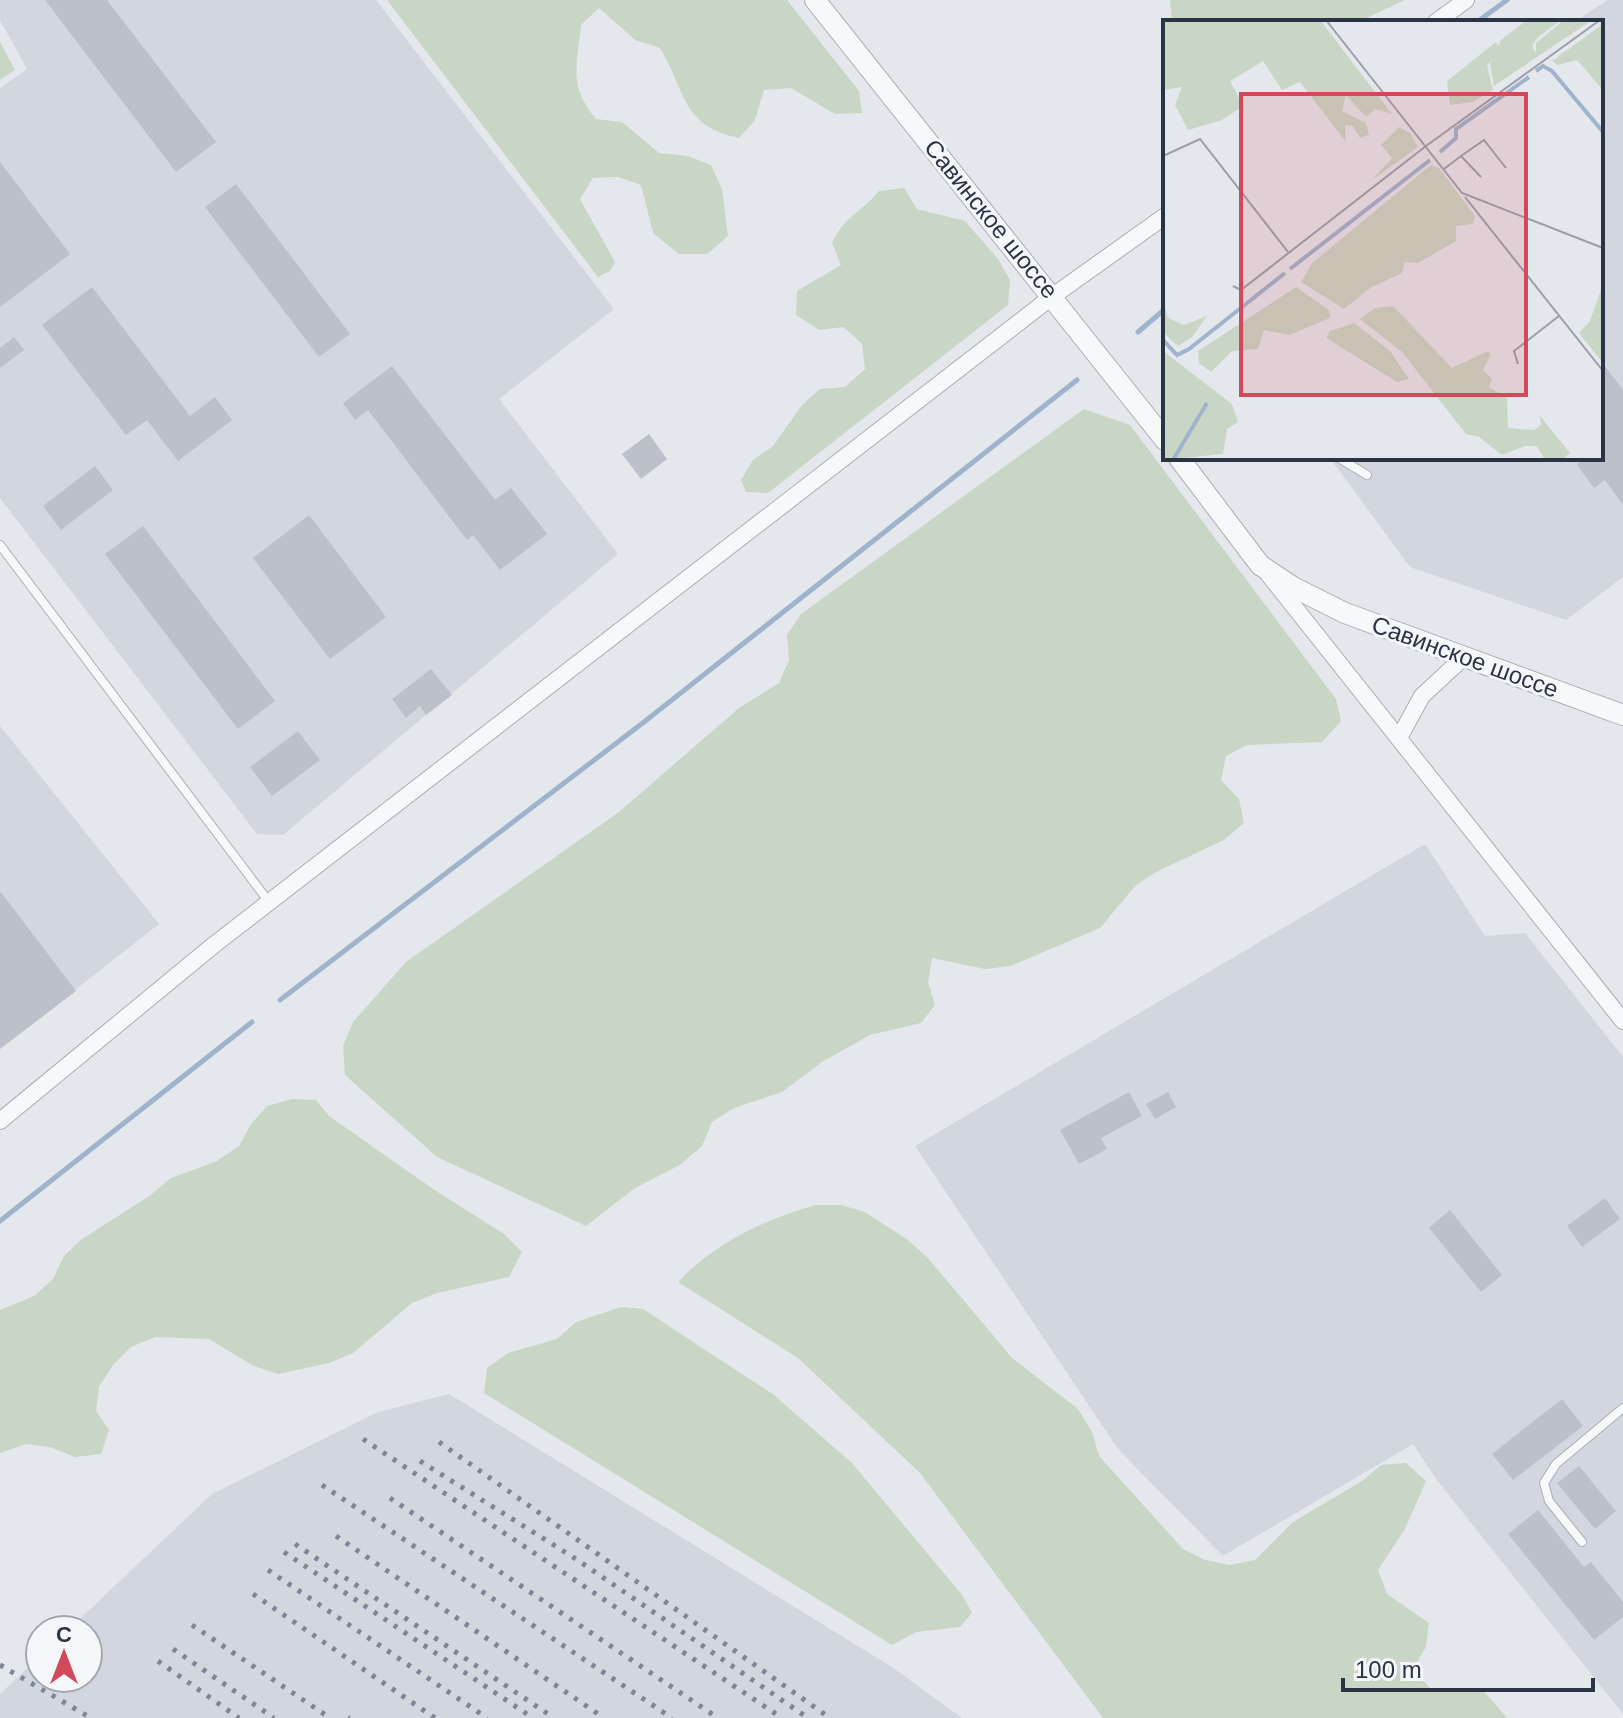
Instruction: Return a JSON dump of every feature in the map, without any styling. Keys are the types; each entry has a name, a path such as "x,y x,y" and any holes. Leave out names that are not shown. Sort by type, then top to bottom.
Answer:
{"street":[{"name":"Савинское шоссе","path":"815,0 1163,432"},
{"path":"1439,20 1466,0"},
{"path":"0,1121 215,944 1053,296 1163,217"},
{"name":"Савинское шоссе","path":"1181,460 1260,565 1293,587 1345,613 1623,715"},
{"path":"1260,565 1623,1021"},
{"path":"1399,738 1422,696 1464,657"}],"lane":[{"path":"1342,460 1367,475"},
{"path":"0,545 270,904"},
{"path":"1582,1542 1549,1501 1544,1483 1556,1464 1623,1408"}],"shaded area":[{"path":"0,0 376,0 614,309 499,399 618,554 283,835 257,834 0,498 0,88 27,69 0,20"},
{"path":"1608,0 1623,0 1623,577 1566,620 1410,567 1331,460 1603,460 1603,20 1577,20"},
{"path":"0,726 159,924 0,1049"},
{"path":"1425,844 1485,936 1525,933 1623,1057 1623,1714 1437,1480 1413,1444 1223,1556 1118,1449 915,1146"},
{"path":"449,1394 892,1667 962,1718 0,1718 0,1694 24,1671 24,1694 104,1694 104,1614 85,1614 212,1494 378,1412"}],"green space":[{"path":"387,0 787,0 859,91 862,113 835,114 791,88 764,90 755,120 739,138 720,132 695,116 660,48 635,40 599,8 581,25 576,75 587,107 596,119 622,122 659,153 688,156 711,165 722,189 728,236 707,254 679,254 653,233 641,185 618,177 593,178 580,199 615,262 610,271 598,277"},
{"path":"1170,0 1405,0 1362,20 1172,20"},
{"path":"0,42 15,70 0,80"},
{"path":"904,188 917,209 965,221 998,259 1010,280 1008,305 768,493 746,492 741,480 753,460 773,446 802,405 820,389 845,387 865,369 862,344 844,327 819,330 796,315 797,291 841,265 832,243 848,220 879,191"},
{"path":"1084,409 1130,425 1336,699 1341,721 1322,742 1247,745 1226,756 1221,780 1239,799 1244,823 1224,840 1156,872 1135,886 1100,928 1011,966 985,969 932,958 928,982 935,1005 921,1023 870,1035 822,1062 782,1092 734,1108 712,1122 702,1146 680,1165 635,1188 586,1226 437,1157 345,1075 343,1046 353,1022 406,962 619,812 739,708 779,683 789,660 787,635 801,614"},
{"path":"292,1099 316,1100 329,1116 504,1234 522,1252 509,1277 437,1293 412,1303 353,1353 329,1363 278,1374 252,1365 209,1339 155,1337 131,1347 113,1365 99,1387 96,1411 109,1430 101,1454 75,1457 50,1447 26,1444 0,1453 0,1310 34,1296 53,1279 64,1256 82,1239 148,1197 171,1178 217,1161 239,1146 251,1124 267,1106"},
{"path":"816,1205 841,1205 865,1212 908,1240 928,1258 1012,1358 1078,1409 1092,1432 1099,1456 1183,1549 1205,1560 1229,1565 1255,1560 1293,1522 1362,1481 1381,1465 1406,1463 1426,1481 1405,1529 1378,1570 1387,1594 1429,1623 1426,1647 1413,1669 1430,1688 1481,1688 1507,1718 1103,1718 920,1473 798,1358 678,1282 724,1244 778,1217"},
{"path":"621,1307 643,1309 774,1395 852,1463 963,1596 972,1613 960,1627 916,1632 892,1645 484,1393 487,1368 508,1353 557,1339 576,1322"}],"building":[{"path":"45,0 107,0 216,142 176,172"},
{"path":"0,162 70,254 0,307"},
{"path":"236,184 350,334 319,357 205,207"},
{"path":"92,287 190,416 215,397 232,420 178,461 147,420 126,435 42,325"},
{"path":"14,337 24,350 0,368 0,348"},
{"path":"1603,364 1623,390 1623,505 1605,480 1594,488 1577,465 1581,460 1603,460"},
{"path":"392,366 495,500 511,488 547,534 500,570 473,535 467,540 368,410 355,420 343,403"},
{"path":"649,434 667,459 641,479 622,454"},
{"path":"95,466 113,490 61,530 43,506"},
{"path":"309,515 386,617 330,659 253,558"},
{"path":"143,526 275,701 238,729 105,554"},
{"path":"431,669 452,695 426,715 420,706 406,718 392,699"},
{"path":"298,731 320,760 272,796 250,767"},
{"path":"0,891 76,991 0,1049"},
{"path":"1129,1092 1142,1116 1101,1138 1107,1149 1079,1164 1060,1130"},
{"path":"1168,1092 1176,1107 1155,1119 1146,1104"},
{"path":"1605,1198 1620,1219 1582,1247 1567,1226"},
{"path":"1450,1210 1502,1275 1481,1292 1429,1228"},
{"path":"1562,1399 1583,1426 1513,1480 1492,1454"},
{"path":"1579,1466 1616,1511 1595,1529 1557,1483"},
{"path":"1538,1510 1584,1567 1591,1562 1623,1602 1623,1617 1594,1640 1508,1534"}],"waterway":[{"path":"1480,20 1507,0"},
{"path":"1138,332 1163,311"},
{"path":"280,1000 644,722 1077,380"},
{"path":"0,1221 252,1022"}],"railway":[{"path":"363,1439 782,1718"},
{"path":"439,1442 830,1718"},
{"path":"420,1461 576,1559 808,1718"},
{"path":"322,1485 672,1718"},
{"path":"390,1498 718,1718"},
{"path":"336,1536 604,1718"},
{"path":"295,1544 554,1718"},
{"path":"284,1552 533,1718"},
{"path":"268,1570 487,1718"},
{"path":"253,1594 435,1718"},
{"path":"192,1625 330,1718"},
{"path":"173,1649 274,1718"},
{"path":"158,1661 239,1718"},
{"path":"0,1665 91,1718"}]}
